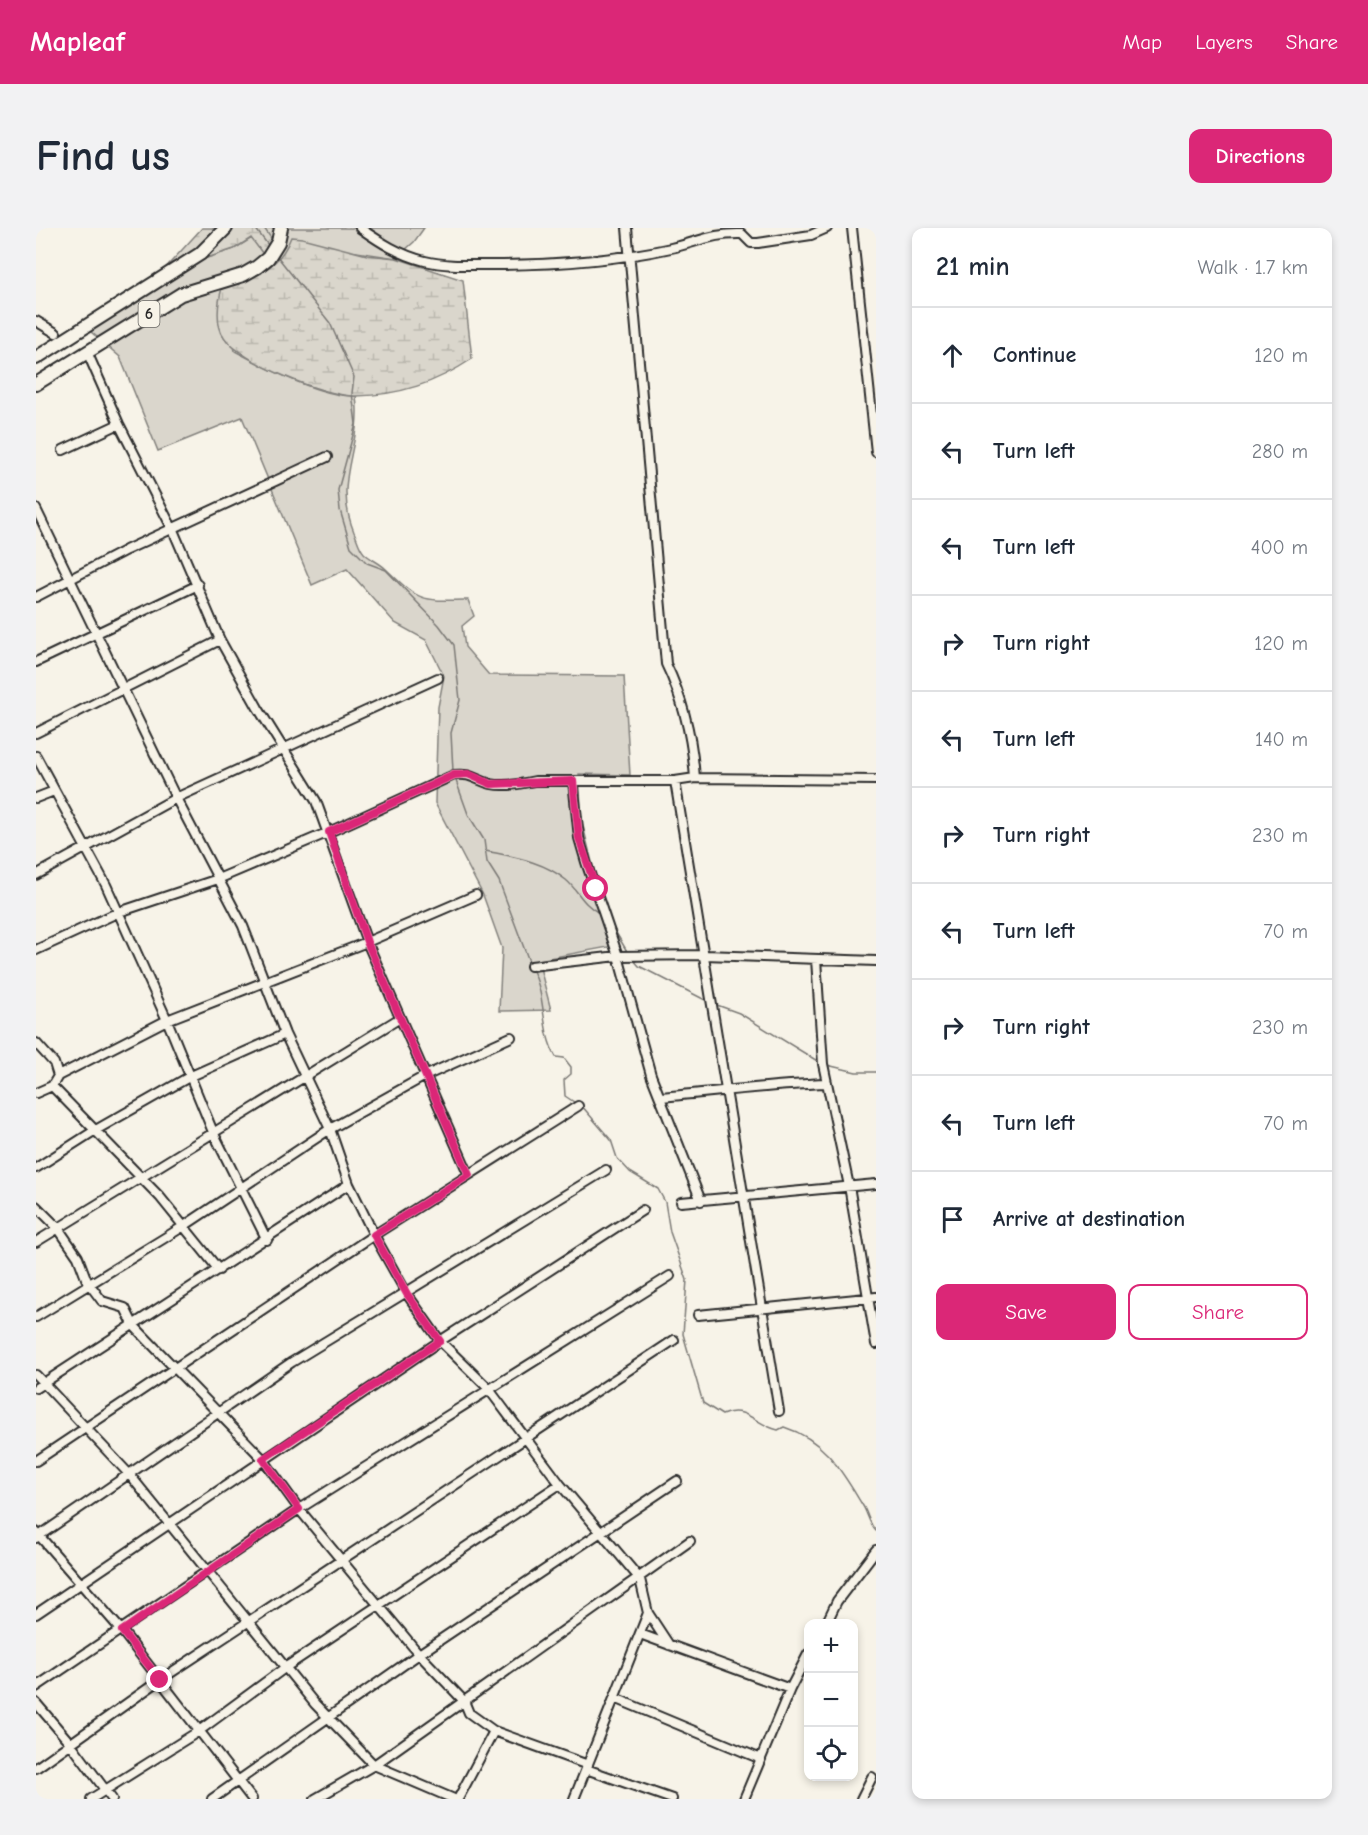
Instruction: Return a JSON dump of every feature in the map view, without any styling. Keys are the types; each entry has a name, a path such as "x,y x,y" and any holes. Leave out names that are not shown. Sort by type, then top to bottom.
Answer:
{"highway":[{"name":"6","path":"36,358 200,254 226,228"},
{"name":"6","path":"36,384 88,354 181,294 243,274 268,258 278,242 281,228"}],"street":[{"path":"360,228 382,244 403,254 447,265 517,265 629,255 671,248 709,235 742,234 751,243 758,243 811,235 827,228"},
{"path":"627,228 666,664 679,690 693,739 695,778"},
{"path":"852,228 876,452"},
{"path":"36,321 56,333"},
{"path":"88,354 119,424 174,530 220,640 258,708 316,801 367,942 469,1175"},
{"path":"63,450 119,424"},
{"path":"36,597 288,473 327,457"},
{"path":"36,509 176,798 243,926 303,1078 330,1129 349,1184 374,1235 407,1294 440,1341 488,1388 560,1484 640,1579 648,1612 669,1645"},
{"path":"36,662 97,635 198,585"},
{"path":"36,733 220,640"},
{"path":"36,875 176,798 438,678"},
{"path":"36,756 119,912 213,1132 267,1240"},
{"path":"36,950 119,912 218,879 454,775 468,774 491,784 675,781 695,778 876,780"},
{"path":"573,781 579,838 618,956 660,1097 701,1200"},
{"path":"675,781 779,1411"},
{"path":"36,798 54,790"},
{"path":"36,1093 52,1086 58,1076 167,1020 367,942 476,895"},
{"path":"531,966 618,956 704,955 876,961"},
{"path":"816,959 826,1083 849,1186 866,1298 876,1344"},
{"path":"36,1242 400,1018"},
{"path":"36,1168 94,1131 189,1077 285,1034"},
{"path":"36,1317 184,1226 330,1129 425,1076 511,1037"},
{"path":"36,1043 54,1064 58,1076"},
{"path":"660,1097 727,1091 752,1086 826,1083"},
{"path":"52,1086 139,1178 160,1197 219,1270"},
{"path":"36,1461 374,1235 578,1106"},
{"path":"252,1799 122,1631 37,1535 292,1362 407,1294 606,1170"},
{"path":"39,1386 267,1240 349,1184"},
{"path":"681,1203 876,1184"},
{"path":"36,1206 58,1228 78,1257 89,1284 102,1301 125,1308 134,1326 177,1367 263,1459 299,1509 419,1654 464,1701 469,1713 494,1731 672,1799"},
{"path":"36,1614 80,1582 440,1341 643,1210"},
{"path":"36,1687 122,1631 207,1570 299,1509 488,1388 670,1276"},
{"path":"698,1315 876,1297"},
{"path":"36,1768 160,1680 674,1340"},
{"path":"36,1375 39,1386 87,1427 129,1474 329,1719 374,1765 456,1799 494,1731"},
{"path":"212,1799 419,1654 677,1481"},
{"path":"91,1799 199,1731 286,1667 560,1484"},
{"path":"315,1799 374,1765 640,1579 690,1541"},
{"path":"828,1619 837,1601 876,1551"},
{"path":"574,1799 648,1612"},
{"path":"640,1634 790,1689"},
{"path":"744,1799 790,1689 804,1662"},
{"path":"615,1698 761,1759"},
{"path":"36,1703 71,1744 112,1799"},
{"path":"861,1799 872,1777"}],"green space":[{"path":"202,228 264,228 273,241 263,254 251,238 234,249 161,273"},
{"path":"264,228 424,228 414,242 396,258 337,249 285,253 267,270 247,281 222,288 235,351 310,387 341,395 356,396 356,432 346,495 348,513 362,551 414,594 430,599 468,600 474,616 462,626 465,647 489,675 624,676 630,775 579,774 582,822 599,890 619,945 538,960 551,1010 499,1011 502,948 483,895 435,803 438,707 444,676 426,640 395,623 347,569 312,585 242,417 158,451 120,357 83,325 161,273 234,249 252,238 263,254 272,241"},
{"path":"291,237 367,255 396,258 463,280 472,359 445,375 417,386 388,393 356,396 325,391 305,384 247,357 233,347 221,332 218,313 222,288 244,281 272,265 286,248"}],"waterway":[{"path":"255,228 268,245"},
{"path":"277,256 330,323 354,377 352,393 356,424 338,490 340,510 351,547 367,563 386,570 439,625 454,645 460,700 451,733 453,771"},
{"path":"455,778 468,814 484,840 487,862 499,881 530,964"},
{"path":"486,851 548,868 566,880 588,905 599,913"},
{"path":"609,921 628,953"},
{"path":"633,959 639,966 709,1002"},
{"path":"532,969 540,991 551,1047 556,1057 564,1058 571,1067 571,1074 564,1080 565,1096 577,1104"},
{"path":"717,1005 739,1013 819,1062"},
{"path":"827,1065 856,1072 876,1072"},
{"path":"581,1105 611,1140 617,1158 630,1172 658,1189 665,1202 670,1232 687,1280 683,1334 703,1403 722,1415 738,1412 771,1428 778,1430 784,1427 811,1440 831,1458 847,1480 876,1531"}],"route":[{"path":"160,1680 122,1631 207,1570 299,1509 263,1459 440,1341 407,1294 374,1235 469,1175 367,942 329,832 454,775 468,774 491,784 514,785 535,781 573,781 579,838 596,889"}]}
